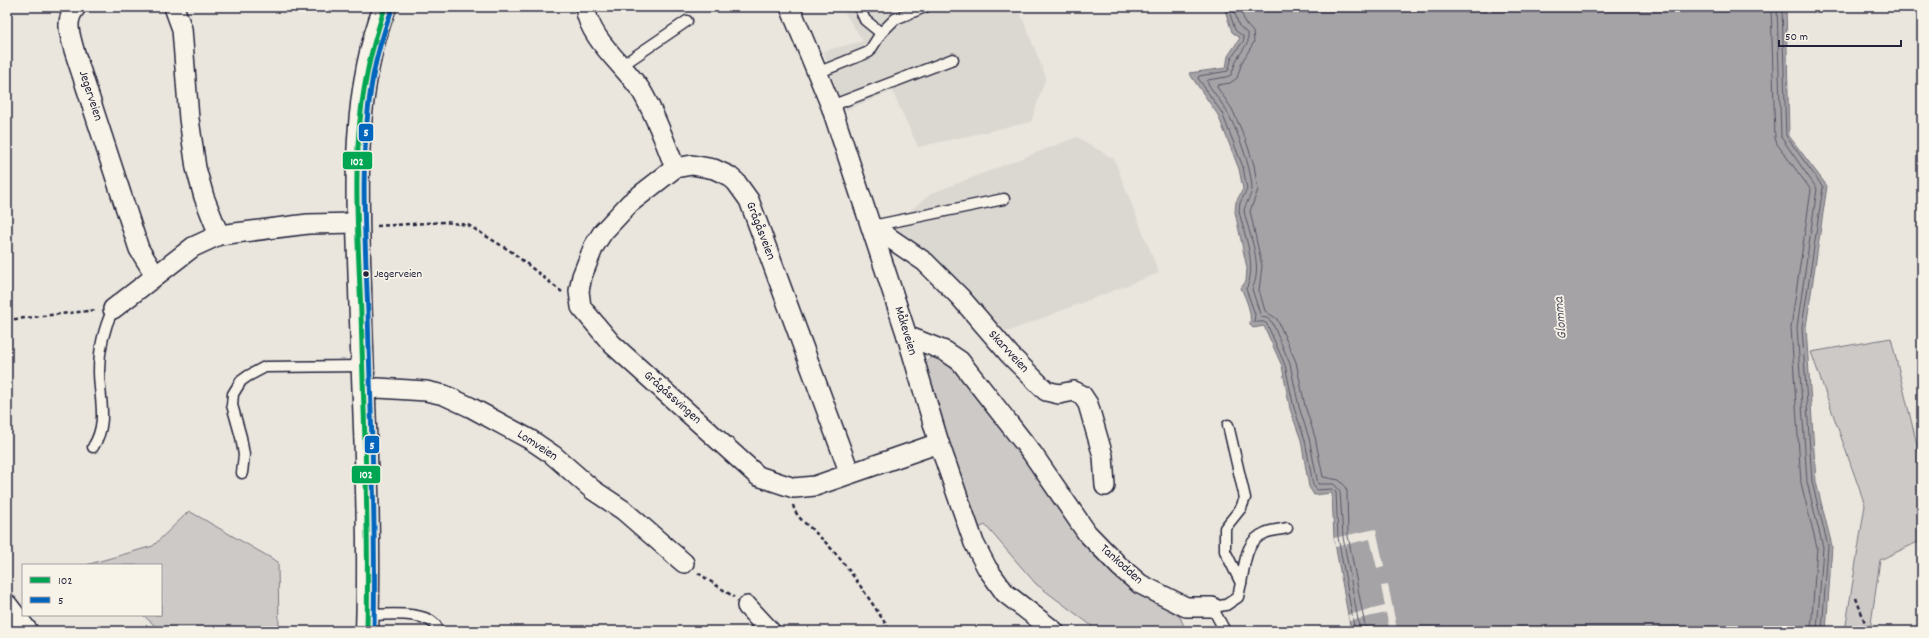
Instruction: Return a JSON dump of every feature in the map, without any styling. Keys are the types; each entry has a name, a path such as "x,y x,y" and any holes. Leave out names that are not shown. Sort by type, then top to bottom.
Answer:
{"main road":[{"path":"367,623 362,366 364,224 358,154 361,118 373,44 385,7"}],"street":[{"name":"Jegerveien","path":"76,7 68,20 68,27 74,50 139,250 155,275"},
{"path":"174,7 182,29 188,119 196,168 204,197 219,235"},
{"path":"580,307 579,291 582,276 592,251 603,232 630,203 675,168 651,108 642,92 597,36 588,19 585,7"},
{"name":"Måkeveien","path":"790,7 831,106 872,226 939,443 974,543 987,568 1005,593 1054,631"},
{"name":"Grågåsveien","path":"675,168 692,165 714,169 729,176 736,182 749,200 850,474"},
{"path":"113,309 193,247 219,235 308,224 364,224"},
{"name":"Skarvveien","path":"872,226 925,262 960,297 1010,355 1046,391 1059,394 1074,391 1082,395 1088,404 1103,456 1105,486"},
{"name":"Grågåssvingen","path":"580,307 612,344 758,476 794,488 816,486 939,443"},
{"name":"Tankodden","path":"907,336 945,351 960,361 1032,453 1087,533 1120,567 1140,584 1186,607 1212,607"},
{"name":"Lomveien","path":"363,391 378,388 426,391 456,400 497,421 531,440 553,455 587,485 623,510 684,563"},
{"path":"7,604 28,631"},
{"path":"747,606 770,631"}],"lane":[{"path":"859,7 865,20 881,33"},
{"path":"818,73 869,52 881,33 895,19 925,7"},
{"path":"621,66 687,21"},
{"path":"831,106 952,59"},
{"path":"872,226 1004,199"},
{"path":"93,447 103,423 99,372 100,351 107,322 113,309"},
{"path":"242,473 244,455 232,405 233,394 245,378 265,367 362,366"},
{"path":"1228,425 1245,498 1241,508 1225,528 1225,551 1241,583"},
{"name":"Tankodden","path":"1212,607 1226,605 1238,597 1247,552 1252,542 1264,533 1287,528"},
{"path":"1212,607 1225,631"},
{"path":"367,623 417,616 434,624 438,631"}],"path":[{"path":"364,224 444,222 468,225 512,252 580,307"},
{"path":"7,320 113,309"},
{"path":"793,503 794,511 799,519 828,544 846,568 887,626 886,631"},
{"path":"684,563 747,606"},
{"path":"1856,598 1868,631"}],"shaded area":[{"path":"841,7 1018,7 1046,77 1031,122 918,147 892,91 844,111 823,51 863,41"},
{"path":"1077,137 1114,159 1159,273 1004,333 929,259 888,228 932,193"},
{"path":"1891,338 1922,465 1922,540 1880,560 1870,631 1845,631 1865,505 1811,352"},
{"path":"936,354 966,382 1106,568 1180,617 1186,631 1089,631 1092,626 1036,584 985,525 973,531 921,366"},
{"path":"189,511 278,562 279,631 161,631 144,616 162,616 162,564 90,564 153,546"}],"water":[{"name":"Glomma","path":"1224,7 1786,7 1789,136 1827,186 1806,327 1816,482 1832,546 1826,631 1351,631 1334,538 1332,493 1314,495 1309,487 1301,440 1290,409 1282,366 1264,326 1253,328 1250,324 1247,301 1241,288 1246,281 1247,268 1235,212 1236,202 1243,189 1239,169 1218,115 1189,73 1226,68 1228,56 1240,38 1232,32"}],"pier":[{"path":"1376,529 1384,566 1377,568 1370,539 1335,547 1334,538"},
{"path":"1388,585 1397,629 1390,631 1386,613 1349,621 1348,615 1385,606 1381,586"}],"transit line":[{"name":"102","path":"367,631 367,512 357,223 357,163 362,103 367,74 385,7"},
{"name":"5","path":"374,631 374,512 364,165 373,76 381,42 392,9"}],"place":[{"name":"Jegerveien","path":"366,274"}]}
